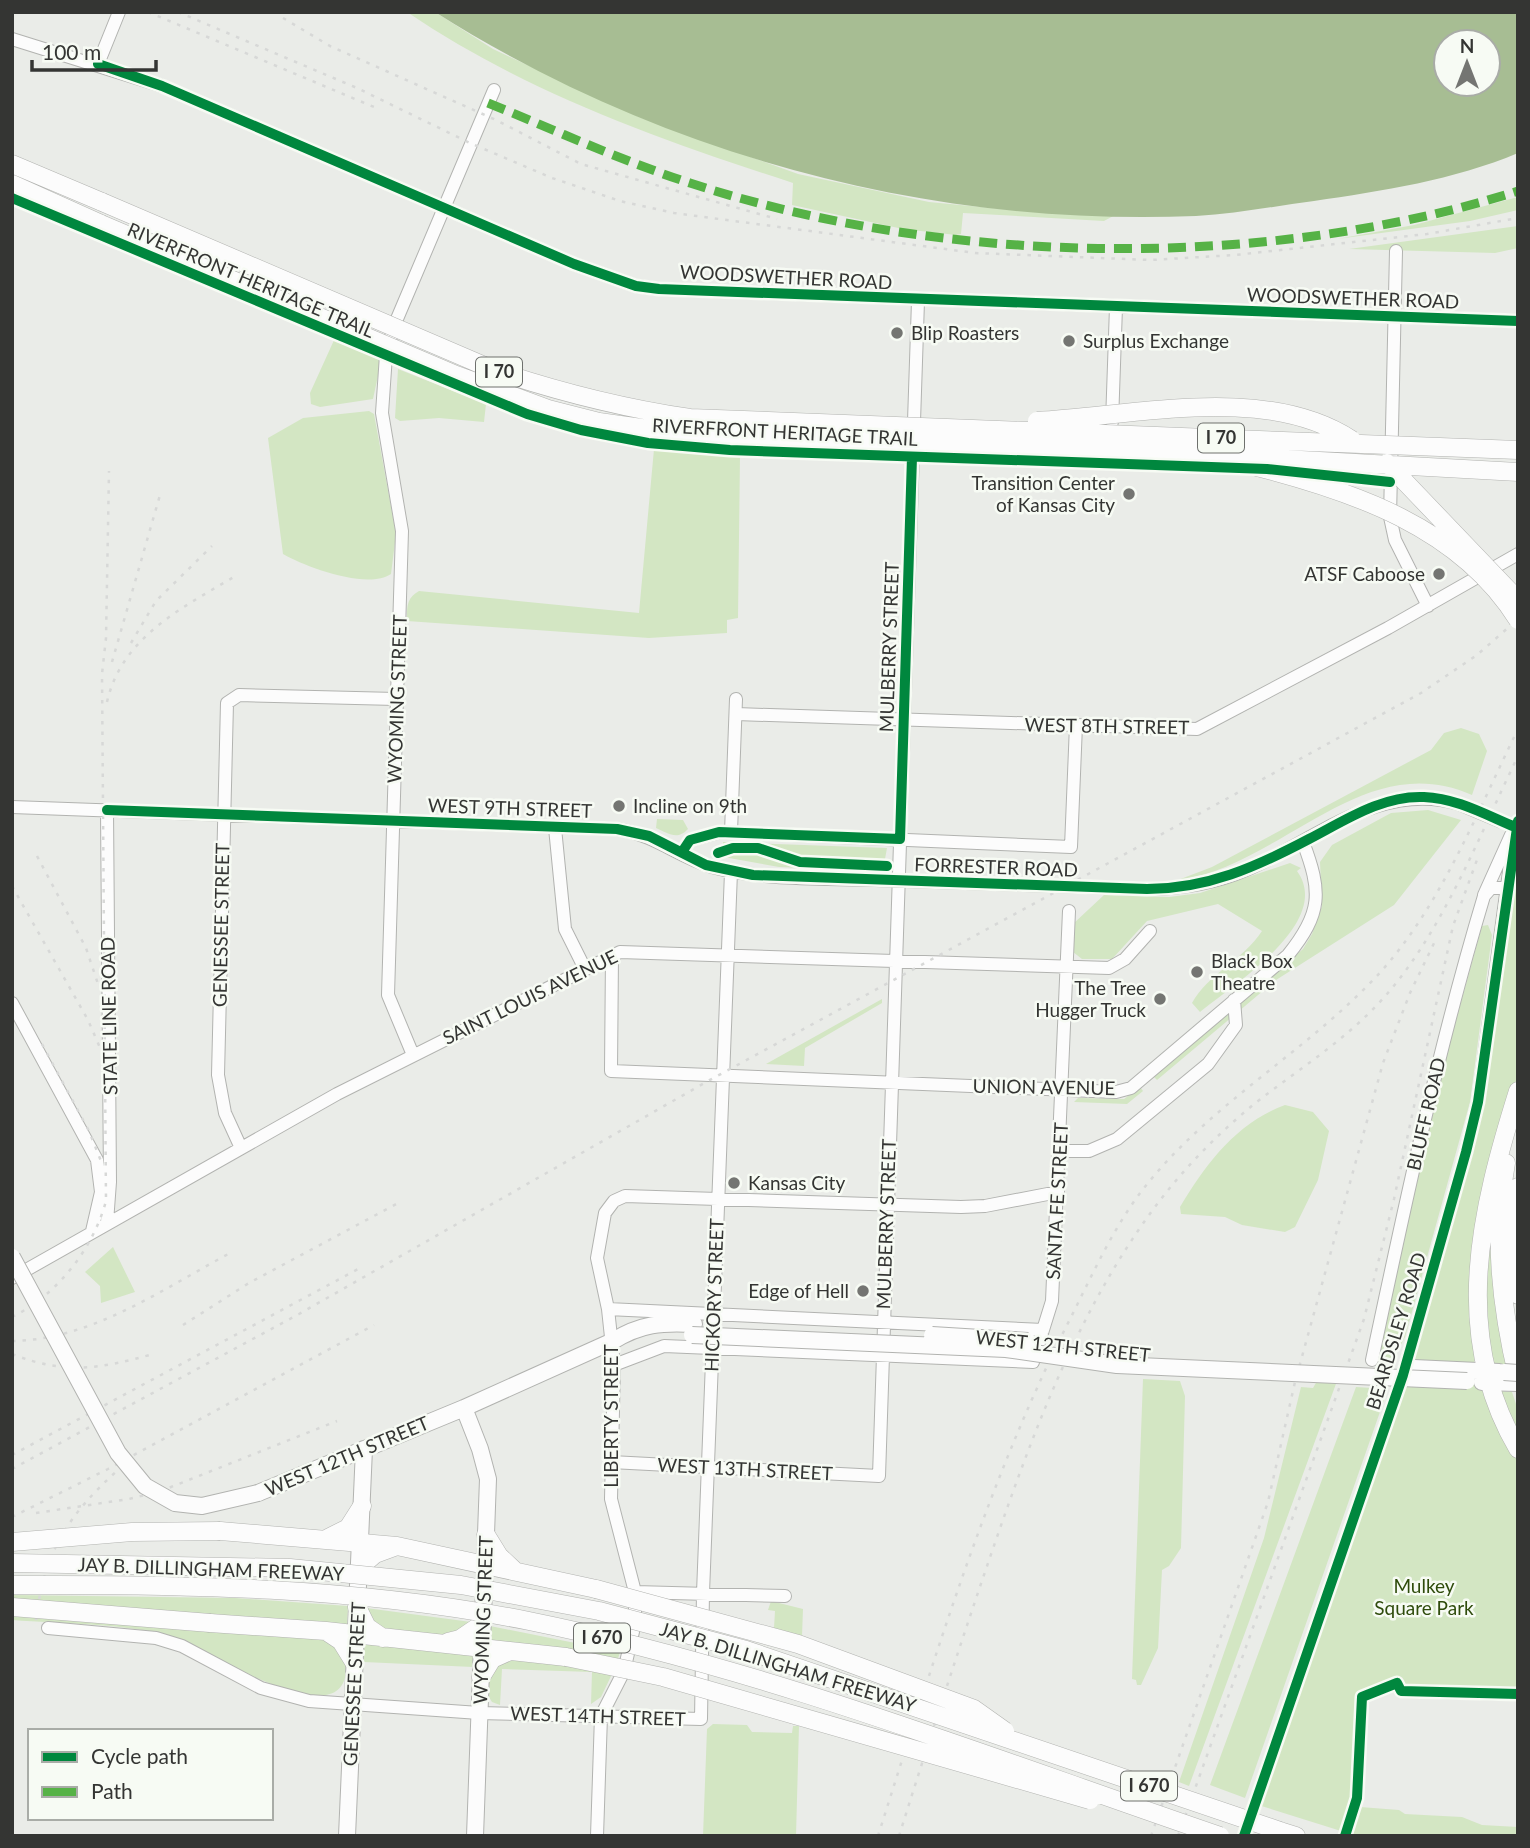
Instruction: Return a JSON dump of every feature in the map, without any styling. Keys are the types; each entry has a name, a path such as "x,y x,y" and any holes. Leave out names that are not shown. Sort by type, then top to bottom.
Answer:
{"highway":[{"name":"I 70","path":"12,164 494,370 605,404 690,418 1518,450"},
{"name":"I 70","path":"12,184 456,375 548,409 599,422 698,436 1213,455 1518,472"},
{"path":"925,427 1095,418 1199,407 1255,407 1282,413 1348,437 1382,459 1518,600"},
{"path":"1213,455 1315,482 1400,515 1449,548 1477,573 1518,620"},
{"path":"1506,1377 1478,1292 1479,1247 1490,1186 1518,1091"},
{"path":"1518,1108 1503,1182 1499,1240 1506,1377 1501,1415 1518,1448"},
{"path":"1518,1187 1514,1244 1518,1295"},
{"path":"325,1539 348,1528 362,1506"},
{"path":"12,1542 132,1532 220,1531 397,1546 479,1568 514,1570 596,1589 798,1644 974,1709 1019,1741"},
{"path":"486,1535 499,1556 514,1570"},
{"path":"359,1568 375,1554 397,1546"},
{"name":"JAY B. DILLINGHAM FREEWAY","path":"12,1563 290,1568 461,1585 600,1611 746,1650 1288,1833"},
{"name":"JAY B. DILLINGHAM FREEWAY","path":"12,1585 242,1588 414,1603 528,1620 667,1654 861,1709 1220,1836"},
{"path":"12,1607 326,1631 566,1657 663,1677 1055,1792 1169,1817"},
{"path":"357,1607 367,1627 383,1638"},
{"path":"444,1643 460,1639 482,1624"},
{"path":"326,1631 341,1641 354,1662"},
{"path":"481,1677 492,1659 511,1651"}],"main road":[{"name":"WEST 12TH STREET","path":"12,1257 130,1470 145,1486 176,1503 202,1506 230,1502 337,1460 464,1408 613,1342 693,1329 1006,1349 1117,1365 1506,1377"},
{"name":"WYOMING STREET","path":"464,1408 481,1449 488,1479 486,1535 479,1568 482,1624 475,1836"},
{"name":"GENESSEE STREET","path":"347,1836 364,1449"},
{"path":"337,1460 363,1486"}],"street":[{"path":"98,64 119,12"},
{"name":"WOODSWETHER ROAD","path":"12,39 162,86 443,209 592,271 636,286 918,301 1518,321"},
{"path":"443,209 494,90"},
{"name":"WYOMING STREET","path":"413,1055 388,995 402,531 382,413 390,339 443,209"},
{"path":"1396,251 1391,530 1428,606"},
{"name":"MULBERRY STREET","path":"879,1476 918,301"},
{"path":"1110,459 1116,307"},
{"name":"WEST 8TH STREET","path":"736,714 1197,729 1428,606 1518,554"},
{"name":"GENESSEE STREET","path":"242,1148 225,1113 218,1075 226,709 230,700 239,695 396,699"},
{"path":"731,832 736,699"},
{"path":"682,852 690,840 731,832 1071,846 1076,725"},
{"path":"1303,842 1355,815 1400,798 1432,798 1459,804 1502,822 1516,824 1484,896"},
{"name":"WEST 9TH STREET","path":"12,807 633,831 682,852"},
{"name":"STATE LINE ROAD","path":"107,810 110,1132 107,1222"},
{"name":"BEARDSLEY ROAD","path":"1244,1836 1404,1372 1478,1101 1516,824"},
{"path":"555,828 565,929 585,969"},
{"name":"FORRESTER ROAD","path":"682,852 706,865 731,872 1147,890 1181,889 1208,884 1247,870 1303,842"},
{"name":"UNION AVENUE","path":"612,955 611,1071 1116,1092 1131,1088 1288,955 1308,930 1317,894 1315,873 1303,842"},
{"name":"HICKORY STREET","path":"701,1718 707,1467 731,872"},
{"path":"1484,896 1491,888 1507,888"},
{"name":"BLUFF ROAD","path":"1372,1360 1431,1087 1484,896"},
{"name":"SANTA FE STREET","path":"1033,1362 1052,1301 1069,911"},
{"name":"SAINT LOUIS AVENUE","path":"12,1278 107,1222 413,1055 624,950 1068,967 1117,965 1150,931"},
{"path":"1059,1151 1089,1151 1117,1139 1208,1064 1237,1025 1234,1000"},
{"path":"12,1003 97,1160 101,1192 92,1231"},
{"path":"718,1199 886,1206 985,1206 1058,1192"},
{"name":"LIBERTY STREET","path":"597,1836 601,1716 624,1671 633,1641 635,1592 611,1499 614,1365 608,1309 597,1258 600,1228 604,1213 614,1201 625,1196 718,1199"},
{"name":"WEST 12TH STREET","path":"608,1309 1042,1330"},
{"path":"713,1331 1006,1343 1098,1359 1404,1372"},
{"name":"WEST 12TH STREET","path":"614,1365 664,1346 1033,1362"},
{"name":"WEST 13TH STREET","path":"611,1462 879,1476"},
{"path":"635,1592 785,1596"},
{"name":"WEST 14TH STREET","path":"48,1629 156,1638 182,1646 261,1688 291,1698 352,1705 479,1713 701,1718"},
{"path":"1397,1683 1402,1691 1518,1694"}],"green space":[{"path":"407,12 435,12 493,49 639,117 798,174 929,202 1045,213 1117,214 1104,221 963,213 961,234 956,235 903,229 792,205 793,183 643,131 545,90 452,41"},
{"path":"1518,197 1518,210 1470,221 1337,239 1414,225"},
{"path":"1518,226 1518,248 1495,253 1349,249"},
{"path":"335,338 382,357 373,399 320,407 311,404 310,393"},
{"path":"398,369 486,404 484,422 439,418 400,421 395,418"},
{"path":"369,411 374,414 396,534 391,574 367,579 337,575 283,554 268,438 303,418"},
{"path":"654,449 740,456 738,618 727,620 727,633 649,638 407,621 409,600 419,591 639,613"},
{"path":"1461,728 1479,734 1487,751 1472,795 1432,784 1395,786 1358,797 1216,871 1178,880 1212,867 1431,750 1444,733"},
{"path":"1428,810 1461,820 1394,905 1276,980 1157,1080 1153,1076 1303,949 1312,934 1322,906 1320,862 1332,845 1391,813"},
{"path":"657,819 683,820 688,829 680,835 668,834 656,828"},
{"path":"723,842 887,848 885,859 876,864 830,863 793,859 754,847 723,850"},
{"path":"736,850 765,852 799,864 878,867 884,871 779,867 718,856"},
{"path":"1290,863 1301,868 1297,871 1305,891 1302,911 1291,931 1275,951 1255,969 1200,1012 1192,1003 1199,993 1262,931 1218,904 1147,921 1112,959 1082,959 1073,952 1073,924 1104,895 1169,897 1200,893"},
{"path":"1518,876 1518,1073 1483,1200 1476,1358 1473,1364 1414,1362 1482,1115 1511,904"},
{"path":"1488,925 1492,935 1470,1102 1405,1337 1394,1358 1377,1358 1436,1093 1482,926"},
{"path":"882,999 882,1003 805,1048 804,1066 766,1064"},
{"path":"1140,1087 1143,1091 1127,1104 1074,1102 1078,1098 1124,1099"},
{"path":"1285,1105 1313,1112 1329,1131 1318,1180 1295,1227 1285,1232 1242,1225 1225,1217 1181,1214 1180,1207 1190,1191 1224,1147 1252,1122"},
{"path":"1491,1229 1494,1294 1507,1365 1494,1366 1485,1315"},
{"path":"113,1247 135,1292 101,1303 100,1286 85,1272"},
{"name":"Mulkey Square Park","path":"1398,1377 1489,1382 1499,1391 1512,1392 1518,1410 1518,1694 1401,1691 1365,1699 1360,1807 1399,1810 1405,1814 1462,1817 1482,1825 1518,1827 1518,1836 1357,1836 1255,1804"},
{"path":"1143,1379 1180,1381 1185,1396 1181,1548 1169,1566 1162,1570 1158,1648 1141,1685 1137,1685 1136,1680 1132,1679"},
{"path":"1317,1381 1337,1381 1189,1786 1179,1782 1264,1538 1301,1387 1313,1388"},
{"path":"1356,1387 1388,1389 1245,1798 1210,1785"},
{"path":"12,1595 235,1598 348,1606 347,1627 12,1602"},
{"path":"771,1601 803,1609 802,1636 774,1628 775,1611 768,1610"},
{"path":"366,1608 471,1622 446,1639 378,1629"},
{"path":"12,1613 330,1639 343,1655 346,1667 340,1688 322,1695 297,1693 236,1669 167,1635 110,1626 12,1620"},
{"path":"490,1626 620,1652 617,1662 490,1641"},
{"path":"364,1643 473,1653 473,1667 364,1662"},
{"path":"509,1656 613,1672 601,1697 591,1704 592,1672 502,1669 500,1705 492,1702 487,1694 487,1675"},
{"path":"713,1724 747,1725 752,1732 792,1733 793,1726 799,1726 796,1836 703,1836 707,1729"}],"shaded area":[{"path":"435,12 1518,12 1518,153 1469,170 1392,189 1225,214 1096,216 996,209 897,194 800,172 705,142 612,106 522,62"}],"railway":[{"path":"148,12 374,107"},
{"path":"178,12 357,88 470,143 552,178 620,201 674,213 975,253 1151,260 1235,255 1427,234 1518,218"},
{"path":"283,18 330,46 496,120 581,164 777,219"},
{"path":"12,1317 44,1296 71,1269 92,1236 106,1201 102,674 106,638 109,471"},
{"path":"112,662 160,495"},
{"path":"131,643 156,601 212,546"},
{"path":"107,702 126,659 141,641 177,612 237,575"},
{"path":"12,1469 299,1314 708,1081 1421,693 1477,655 1518,619"},
{"path":"878,1836 940,1642 985,1514 1037,1388 1116,1231 1135,1200 1189,1139 1219,1111 1346,1007 1398,951 1419,922 1455,860 1518,729"},
{"path":"899,1836 1019,1476 1076,1338 1099,1294 1152,1211 1201,1153 1258,1101 1349,1031 1400,979 1439,919 1518,756"},
{"path":"37,856 86,948 99,987"},
{"path":"1178,1836 1364,1319 1394,1199 1453,926 1478,857"},
{"path":"12,886 88,1020 101,1050"},
{"path":"1151,1836 1268,1502 1295,1382 1383,1063 1410,993 1437,937"},
{"path":"42,1044 89,1131 103,1166"},
{"path":"183,1325 249,1283 400,1202"},
{"path":"12,1341 71,1332 99,1322 154,1296 232,1252"},
{"path":"12,1455 360,1268"},
{"path":"12,1517 108,1469 374,1325"},
{"path":"12,1354 49,1365 83,1368 153,1354"},
{"path":"36,1513 129,1499 161,1491 337,1421"},
{"path":"36,1620 45,1574 61,1536 86,1502 119,1469"}],"marked path":[{"path":"488,103 690,183 788,210 890,231 996,243 1104,248 1211,246 1317,236 1420,217 1518,191"}],"cycle path":[{"path":"98,64 162,86 574,264 636,286 1518,321"},
{"name":"RIVERFRONT HERITAGE TRAIL","path":"12,198 527,414 581,430 648,443 730,450 1267,469 1390,482"},
{"name":"RIVERFRONT HERITAGE TRAIL","path":"682,852 690,840 719,832 900,839 912,457"},
{"path":"107,810 617,829 649,836 706,865 753,875 1147,889 1190,885 1231,874 1270,859 1364,811 1408,797 1448,800 1515,827"},
{"path":"1244,1836 1403,1375 1466,1152 1478,1102 1518,821"},
{"path":"718,853 733,848 758,848 800,862 887,866"},
{"path":"1345,1836 1357,1798 1362,1697 1397,1683 1401,1691 1518,1694"}],"place":[{"name":"Blip Roasters","path":"897,333"},
{"name":"Surplus Exchange","path":"1069,341"},
{"name":"Transition Center of Kansas City","path":"1129,494"},
{"name":"ATSF Caboose","path":"1439,574"},
{"name":"Incline on 9th","path":"619,806"},
{"name":"Black Box Theatre","path":"1197,972"},
{"name":"The Tree Hugger Truck","path":"1160,999"},
{"name":"Kansas City","path":"734,1183"},
{"name":"Edge of Hell","path":"863,1291"}]}
